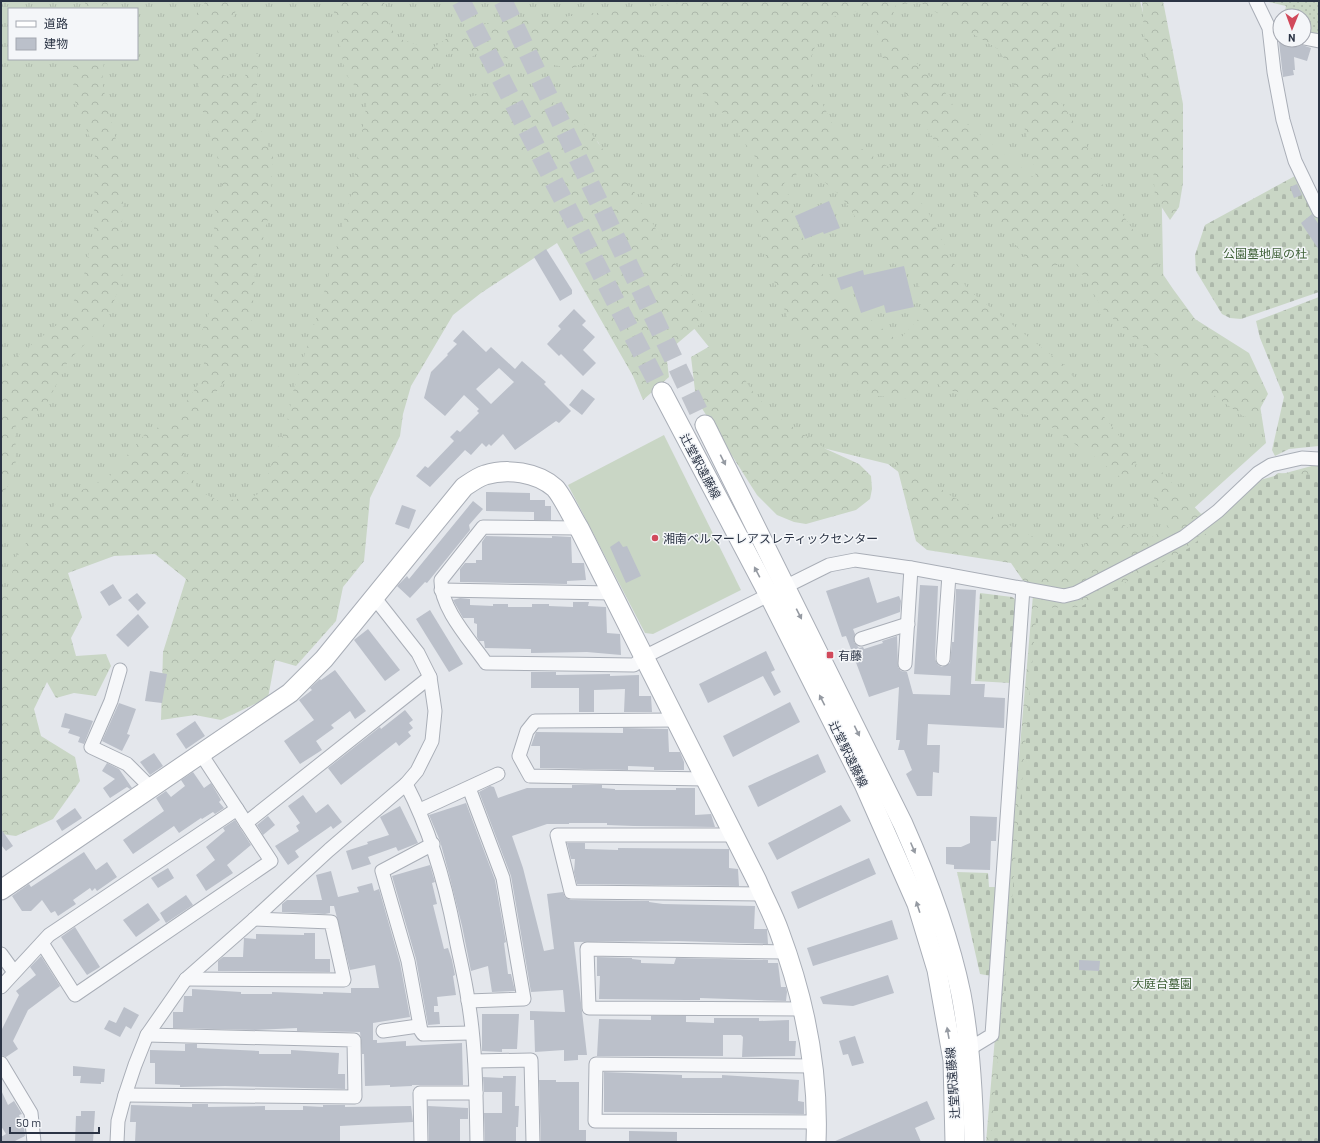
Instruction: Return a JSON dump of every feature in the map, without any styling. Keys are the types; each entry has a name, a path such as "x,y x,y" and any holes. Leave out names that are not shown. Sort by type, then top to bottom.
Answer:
{"street":[{"path":"1256,1 1272,27"},
{"path":"1274,48 1274,72 1289,141 1301,176 1319,211"},
{"name":"辻堂駅遠藤線","path":"662,392 769,594 864,784 917,904 937,970 953,1060 956,1142"},
{"name":"辻堂駅遠藤線","path":"705,426 786,586 903,824 920,863 949,947 961,993 969,1049 974,1142"},
{"path":"579,528 483,527 441,580 441,590 445,603 486,663 634,665 644,657 829,565 855,560 911,568 1064,596 1076,593 1184,537 1218,511 1258,473 1271,465 1302,458 1319,459"},
{"path":"1,890 290,693 324,659 449,503 464,487 483,475 499,471 516,472 535,477 555,489 579,528 762,894 786,952 796,982 802,1009 813,1066 817,1122 816,1142"},
{"path":"906,664 911,568"},
{"path":"943,659 949,575"},
{"path":"969,1049 992,1035 1023,588"},
{"path":"441,590 612,593"},
{"path":"117,1142 118,1121 125,1095 147,1035 186,979 254,920 329,850 406,784 417,771 432,741 435,711 430,677 418,653 374,597"},
{"path":"861,638 908,624"},
{"path":"120,670 111,701 91,747 127,764 151,788"},
{"path":"246,824 430,677"},
{"path":"676,720 535,721 527,731 519,756 530,776 705,779"},
{"path":"42,942 75,995 271,861 201,754"},
{"path":"420,810 498,774"},
{"path":"406,784 420,810 433,844 447,894 468,1001 475,1061 477,1142"},
{"path":"468,1001 524,1000 503,878 469,788"},
{"path":"1,987 49,935 237,809"},
{"path":"733,835 557,835 571,892 762,894"},
{"path":"433,844 382,871 408,961 418,1026 423,1034 471,1033"},
{"path":"186,979 344,980 331,922 254,920"},
{"path":"786,952 587,949 589,1008 802,1009"},
{"path":"1,954 14,972"},
{"path":"383,1032 418,1026"},
{"path":"125,1095 355,1097 354,1040 147,1035"},
{"path":"475,1061 531,1060 533,1142"},
{"path":"1,1063 31,1113 34,1142"},
{"path":"813,1066 596,1064 595,1121 817,1122"},
{"path":"421,1142 420,1093 476,1093"}],"green space":[{"path":"1,1 1140,1 1159,75 1164,309 1254,368 1266,443 1172,528 1079,580 949,510 888,464 782,438 684,316 598,142 530,105 286,509 168,498 1,596"},
{"path":"86,1 108,1 107,8 83,8"},
{"path":"206,1 239,1 227,36 230,59 223,75 244,80 252,53 258,54 256,120 273,156 270,210 255,272 250,347 189,428 181,468 191,476 199,491 221,502 257,495 266,479 286,428 293,392 321,303 352,191 367,102 345,73 332,1 384,1 386,18 397,38 431,49 446,39 498,19 546,19 701,1 1061,1 1059,35 1047,81 1083,136 1100,181 1173,289 1195,319 1249,353 1268,394 1255,418 1243,416 1138,342 1102,308 1074,260 1036,271 941,151 882,57 875,22 855,11 833,17 818,39 809,62 813,85 836,131 903,177 928,212 967,289 1064,365 1137,459 1130,485 1091,454 1083,450 1038,417 977,406 958,392 942,389 933,377 916,399 866,395 858,391 819,355 790,325 768,264 756,219 758,161 714,101 682,80 660,61 611,45 574,68 516,60 464,49 433,59 433,81 461,99 485,93 524,92 574,110 638,197 706,319 666,353 669,377 643,400 633,376 557,243 481,293 453,315 411,386 403,414 400,436 370,498 364,561 343,587 336,621 296,666 275,660 268,698 221,720 195,715 161,720 163,652 186,579 155,554 114,556 68,573 82,617 71,638 76,656 106,654 111,666 96,696 74,693 56,698 47,682 34,709 41,736 75,757 80,781 53,819 16,836 1,834 1,588 8,588 17,555 57,502 109,477 145,434 175,419 205,374 201,333 215,298 214,216 224,177 204,118 188,25","holes":["919,2 998,49 1010,68 1037,180 962,120 945,92 887,33 896,5","807,167 841,196 862,227 904,259 918,280 924,313 898,341 838,294 809,257 784,183"]},
{"path":"1142,1 1163,1 1183,104 1183,183 1179,207 1170,220 1155,197"},
{"path":"1264,1 1319,1 1319,36 1312,34 1312,8 1286,8 1286,6"},
{"path":"73,60 104,60 102,83 117,144 123,204 120,258 123,280 103,326 68,361 46,405 15,427 16,459 14,477 1,496 1,369 68,316 84,275 94,229 95,150 74,99"},
{"name":"公園墓地風の杜","path":"1295,176 1319,220 1319,292 1241,319 1230,318 1222,314 1196,271 1195,255 1205,225"},
{"path":"1319,297 1319,446 1289,449 1275,456 1272,450 1284,397 1260,338 1256,321"},
{"path":"710,346 727,352 753,392 773,414 826,449 859,464 871,476 872,489 870,499 856,510 806,524 794,522 777,515 757,495 696,399 691,357"},
{"name":"湘南ベルマーレアスレティックセンター","path":"664,435 741,590 653,634 645,633 568,485"},
{"path":"895,459 953,497 1050,545 1083,549 1098,516 1109,513 1145,541 1168,528 1148,485 1161,471 1201,514 1256,481 1319,464 1319,498 1015,1142 986,1142 1033,595 1011,563 927,550 916,541"},
{"name":"大庭台墓園","path":"1278,473 1319,475 1319,1142 991,1142 1037,608 1080,607 1189,548"},
{"path":"980,593 1012,597 1016,600 1010,683 975,681"},
{"path":"957,872 988,873 989,887 996,887 991,976 980,974"}],"building":[{"path":"1280,48 1311,48 1307,61 1294,57 1294,75 1283,77"},
{"path":"1297,184 1302,195 1294,198 1290,187"},
{"path":"829,201 840,228 824,234 823,232 805,239 795,216"},
{"path":"1312,214 1319,225 1319,250 1301,223"},
{"path":"546,249 572,290 572,294 560,301 534,257"},
{"path":"904,266 914,307 886,313 884,305 861,313 852,286 841,290 837,278 863,270 864,275"},
{"path":"574,309 586,321 582,325 595,337 583,350 596,363 583,376 561,354 559,356 547,344 561,329 558,326"},
{"path":"463,330 486,352 491,347 515,369 522,361 546,382 544,384 571,411 559,423 556,421 515,450 503,434 491,446 489,444 486,447 482,443 471,455 465,450 430,487 416,476 425,466 428,468 454,441 450,437 457,430 460,432 479,413 477,411 479,409 464,395 445,416 424,398 431,372 457,344 453,341","holes":["499,368 514,382 491,404 476,389"]},
{"path":"582,389 595,399 582,415 569,405"},
{"path":"486,492 530,493 530,500 545,500 545,506 551,506 551,520 534,520 534,512 486,511"},
{"path":"473,501 483,509 469,525 470,530 427,583 425,582 410,598 397,586 407,576 409,579"},
{"path":"402,505 416,510 409,529 395,524"},
{"path":"486,536 552,538 552,536 571,537 572,563 584,563 586,580 567,581 567,584 460,582 460,569 465,563 476,563 476,560 482,560 482,542"},
{"path":"619,541 623,547 627,546 641,576 626,583 610,547"},
{"path":"869,577 877,603 899,596 901,601 900,612 853,629 855,634 854,642 859,648 863,647 864,649 883,643 882,641 897,636 898,667 901,671 907,672 913,694 950,695 951,676 914,674 920,585 938,586 935,659 938,665 942,667 950,663 952,642 954,642 956,589 976,590 971,684 985,684 984,697 1005,698 1004,728 928,724 927,745 940,745 939,773 933,772 932,796 917,796 906,774 912,770 904,750 898,750 900,740 896,740 899,687 869,697 846,636 842,637 826,591"},
{"path":"113,584 122,598 109,606 100,592"},
{"path":"137,593 146,603 138,611 128,600"},
{"path":"460,598 470,599 470,605 493,606 493,604 508,604 508,607 532,607 532,604 549,604 549,606 573,607 573,602 589,602 588,606 606,607 607,633 620,634 621,655 587,652 531,653 531,649 485,648 484,641 479,641 477,637 477,624 474,623 474,618 463,618 453,600"},
{"path":"430,610 463,664 449,672 416,619"},
{"path":"138,614 149,627 128,647 116,635"},
{"path":"368,629 400,670 385,681 354,640"},
{"path":"766,651 775,670 771,672 781,692 774,696 763,676 708,703 699,684"},
{"path":"335,670 366,711 355,719 350,711 331,725 334,728 316,741 322,750 300,764 284,741 314,720 299,700 312,690 310,688 320,679 321,680"},
{"path":"150,671 167,674 162,703 145,701"},
{"path":"531,672 556,672 556,675 639,675 639,696 651,696 652,712 624,712 625,689 594,690 594,712 579,712 579,688 531,688"},
{"path":"790,702 800,722 733,757 723,736"},
{"path":"119,703 136,709 127,734 130,735 122,751 102,741"},
{"path":"405,710 413,720 409,723 413,728 408,732 411,736 399,746 396,742 341,785 328,768 380,727 381,729"},
{"path":"65,713 93,721 84,744 78,742 80,737 68,733 70,729 61,727"},
{"path":"195,721 205,736 186,749 176,734"},
{"path":"623,728 668,729 669,752 680,752 684,762 684,770 654,770 654,767 628,766 628,770 540,768 540,746 531,746 536,732 623,733"},
{"path":"154,753 163,766 150,775 140,762"},
{"path":"818,754 826,772 758,807 748,786"},
{"path":"107,763 119,769 132,788 130,789 127,787 110,798 103,788 115,779 102,771"},
{"path":"193,772 204,788 211,783 221,800 219,802 224,808 215,814 213,812 202,819 201,818 179,833 174,826 133,854 123,840 164,811 156,798 166,791 171,797 185,786 181,780"},
{"path":"572,785 602,785 602,788 615,790 676,790 676,788 695,788 695,815 711,814 715,827 634,826 607,825 607,823 569,823 547,824 512,836 523,868 544,951 554,949 547,894 563,892 565,897 571,900 649,901 663,904 755,906 754,929 767,929 768,944 677,941 574,942 587,1055 578,1055 578,1060 564,1061 564,1050 535,1052 534,1020 530,1020 530,1011 565,1012 563,990 531,992 511,876 479,792 490,786 494,787 498,798 527,788 572,788"},
{"path":"303,795 316,813 328,804 342,822 333,829 331,826 295,851 299,857 288,865 275,846 299,831 296,826 300,823 288,806"},
{"path":"466,803 495,880 506,942 504,943 508,974 511,974 515,991 492,992 488,966 471,971 449,874 440,841 429,815"},
{"path":"841,805 851,821 777,860 768,843"},
{"path":"400,806 418,843 398,851 396,847 368,857 371,864 352,870 346,851 389,835 380,817"},
{"path":"75,808 82,818 62,831 56,821"},
{"path":"268,816 275,825 263,835 257,825"},
{"path":"970,816 997,817 996,841 991,841 990,870 954,869 954,865 946,864 946,847 961,847 970,843"},
{"path":"235,820 251,845 227,865 233,873 206,891 196,875 215,860 206,847 225,831 223,828"},
{"path":"1,829 13,846 6,851 1,845"},
{"path":"567,843 585,843 585,849 729,849 729,868 738,869 739,886 577,884 574,872 575,859 571,859"},
{"path":"84,852 96,870 107,862 117,877 97,891 95,888 92,891 90,888 73,900 76,904 58,916 55,911 51,913 42,900 31,911 22,911 12,896 29,884 31,887"},
{"path":"869,858 876,874 798,909 791,892"},
{"path":"430,865 435,882 432,883 437,904 433,905 444,949 448,948 452,960 455,975 453,976 456,995 437,997 438,1006 434,1006 434,1012 439,1012 440,1024 428,1025 416,959 392,876"},
{"path":"168,868 174,878 158,888 151,878"},
{"path":"331,871 338,897 359,892 357,887 372,883 374,891 379,889 400,963 410,1017 373,1023 373,1040 377,1040 377,1043 406,1041 406,1046 462,1043 463,1085 412,1085 390,1087 390,1085 365,1086 364,1054 362,1054 360,1032 297,1031 297,1028 255,1030 173,1028 173,1012 183,1012 184,996 192,996 192,989 241,992 241,994 272,994 272,992 323,994 323,992 351,993 351,988 379,988 375,965 350,970 334,906 330,906 330,913 325,914 282,912 282,904 287,900 322,900 316,875"},
{"path":"186,895 193,905 166,923 160,913"},
{"path":"148,903 160,920 136,937 123,920"},
{"path":"892,920 898,939 813,966 807,948"},
{"path":"75,927 100,967 87,975 61,937"},
{"path":"304,933 315,933 315,959 330,959 330,972 218,971 218,961 223,957 243,957 244,938 256,939 256,934 304,935"},
{"path":"41,956 60,986 28,1010 13,1041 18,1049 6,1057 1,1055 1,1031 19,995 16,991 36,975 30,967"},
{"path":"597,957 632,958 641,960 641,963 674,964 676,958 768,960 768,963 778,963 781,987 786,987 786,1001 700,998 700,1000 599,999 600,976 597,976"},
{"path":"1079,960 1100,961 1099,971 1079,970"},
{"path":"888,975 894,993 853,1006 823,1004 820,997"},
{"path":"124,1007 139,1015 131,1029 126,1026 120,1037 104,1029 109,1020 116,1023"},
{"path":"482,1014 519,1014 517,1049 502,1049 502,1052 482,1051"},
{"path":"651,1016 686,1016 686,1022 714,1023 714,1018 759,1018 759,1021 789,1020 789,1041 796,1041 795,1056 742,1057 743,1037 741,1035 723,1035 723,1056 597,1056 599,1019 651,1020"},
{"path":"855,1036 864,1063 852,1066 848,1054 843,1055 839,1041"},
{"path":"185,1044 197,1044 197,1048 259,1051 259,1054 291,1054 291,1050 339,1053 338,1074 345,1074 345,1089 225,1086 180,1087 180,1085 155,1084 155,1063 150,1063 150,1050 185,1051"},
{"path":"73,1066 105,1069 104,1082 101,1082 101,1084 80,1083 81,1076 73,1076"},
{"path":"604,1072 682,1075 682,1078 722,1078 722,1075 799,1080 798,1101 804,1102 804,1114 604,1112"},
{"path":"503,1076 516,1076 515,1106 519,1106 518,1127 516,1127 516,1142 485,1142 484,1113 502,1113 502,1092 484,1092 483,1077 503,1078"},
{"path":"539,1080 579,1082 579,1130 586,1130 586,1142 541,1142"},
{"path":"1,1090 8,1105 14,1101 22,1114 19,1115 24,1127 25,1136 13,1142 1,1142 1,1137 6,1134 1,1126"},
{"path":"927,1101 935,1119 915,1128 921,1142 833,1142"},
{"path":"192,1104 208,1104 208,1107 265,1106 265,1110 303,1110 303,1106 323,1107 323,1105 345,1105 345,1107 411,1106 413,1122 340,1126 340,1142 135,1142 136,1122 130,1122 131,1105 192,1107"},
{"path":"428,1106 468,1108 468,1119 460,1119 460,1142 429,1142"},
{"path":"81,1111 95,1111 93,1142 75,1142 76,1116 81,1116"},
{"path":"629,1131 677,1132 677,1142 629,1142"}],"tunnel":[{"path":"461,1 662,392"},
{"path":"503,1 705,425"}],"place":[{"name":"湘南ベルマーレアスレティックセンター","path":"655,538"},
{"name":"有藤","path":"830,655"}]}
